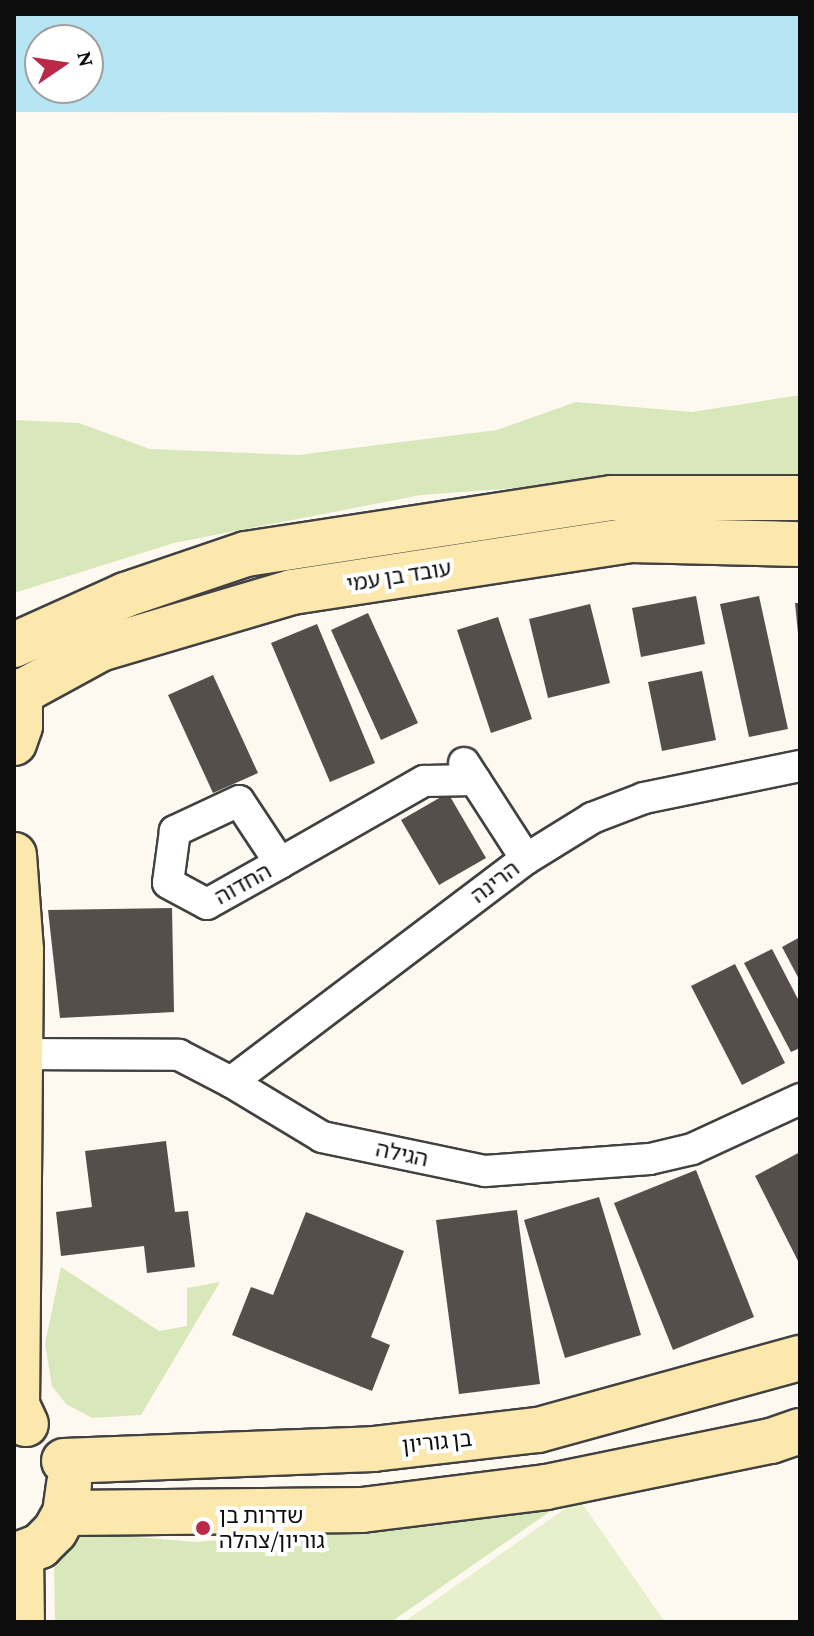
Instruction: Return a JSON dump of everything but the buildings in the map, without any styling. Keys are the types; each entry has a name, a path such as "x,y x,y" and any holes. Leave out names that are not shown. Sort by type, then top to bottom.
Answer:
{"street":[{"name":"עובד בן עמי","path":"14,645 125,595 246,554 612,498 800,498"},
{"name":"עובד בן עמי","path":"15,693 100,649 292,592 631,540 800,544"},
{"path":"14,743 20,726 15,693"},
{"name":"הרינה","path":"231,1082 526,859 592,818 644,798 800,766"},
{"name":"החדוה","path":"280,863 424,781 469,770 526,859"},
{"path":"14,855 21,950 16,1054 17,1405 20,1423 48,1439 64,1461 69,1478 65,1513 47,1539 17,1555 22,1622"},
{"name":"הגילה","path":"16,1054 179,1055 231,1082 322,1137 485,1171 650,1159 692,1149 800,1099"},
{"name":"בן גוריון","path":"64,1461 373,1449 538,1430 800,1358"},
{"path":"65,1513 362,1510 546,1487 771,1441 800,1431"}],"green space":[{"path":"800,395 800,478 656,478 421,495 174,543 14,593 14,420 79,423 150,449 298,455 497,430 576,402 692,412"},
{"path":"61,1267 159,1331 187,1326 187,1288 220,1282 141,1415 92,1418 66,1404 52,1386 45,1344"},
{"path":"579,1499 665,1622 404,1622"},
{"path":"555,1508 391,1622 55,1622 54,1557 66,1545 89,1533 196,1542"}],"water":[{"path":"14,14 800,14 800,113 14,112"}],"place":[{"name":"שדרות בן גוריון/צהלה","path":"203,1528"}]}
